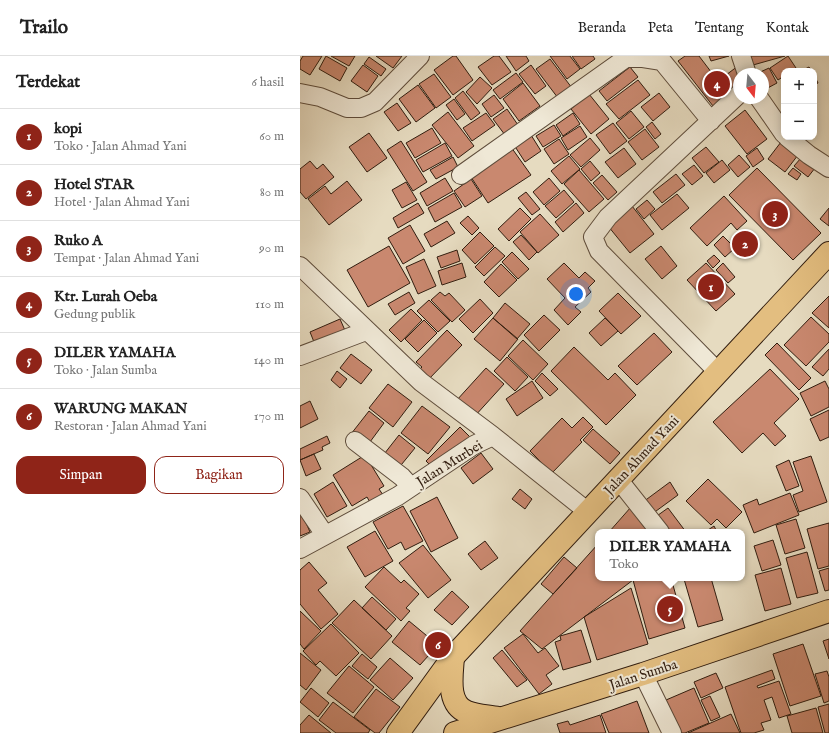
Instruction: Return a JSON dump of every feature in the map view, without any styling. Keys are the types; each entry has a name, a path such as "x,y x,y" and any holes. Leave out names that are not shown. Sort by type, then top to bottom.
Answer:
{"main road":[{"name":"Jalan Ahmad Yani","path":"398,733 453,657 587,511 829,253"},
{"name":"Jalan Sumba","path":"455,733 504,719 643,674 829,611"},
{"path":"453,657 452,693 461,708 471,714 504,719"}],"street":[{"path":"300,93 320,97 347,108 361,108 375,102 420,56"},
{"path":"741,56 745,68"},
{"path":"461,175 626,58 643,58 662,61 711,121"},
{"path":"718,372 599,251 593,237 608,217 733,100"},
{"path":"763,104 781,130"},
{"path":"791,140 809,155 829,168"},
{"path":"300,266 366,331 421,382 492,436"},
{"path":"300,356 366,331"},
{"name":"Jalan Murbei","path":"300,549 398,496 474,445 492,436 587,511"},
{"path":"355,441 402,477 411,486"},
{"path":"618,479 658,529"},
{"path":"300,498 325,535"},
{"path":"643,674 672,733"}],"building":[{"path":"303,56 322,56 310,75 300,69 300,61"},
{"path":"326,56 347,68 340,81 319,69"},
{"path":"331,56 355,56 349,66"},
{"path":"376,56 402,56 393,68"},
{"path":"453,56 456,56 473,80 453,95 434,70"},
{"path":"494,56 499,56 511,72 492,85 478,67"},
{"path":"506,56 526,56 529,61 516,71"},
{"path":"550,56 570,56 580,69 567,79"},
{"path":"572,56 593,56 595,59 581,69"},
{"path":"685,56 699,56 718,81 733,70 733,91 713,106 678,61"},
{"path":"709,56 729,56 711,61"},
{"path":"751,56 785,56 753,65"},
{"path":"788,56 796,68 781,68 781,78 778,80 770,68"},
{"path":"369,57 386,69 381,76 364,64"},
{"path":"550,59 572,88 558,98 536,69"},
{"path":"363,65 378,76 367,92 351,81"},
{"path":"531,65 546,86 535,94 519,74"},
{"path":"630,67 638,77 607,101 599,91"},
{"path":"769,68 777,83 769,87"},
{"path":"516,73 523,82 500,99 493,90"},
{"path":"434,74 451,97 436,108 419,84"},
{"path":"480,77 492,88 477,104 466,92"},
{"path":"638,80 650,95 619,119 606,104"},
{"path":"523,83 540,106 519,121 503,99"},
{"path":"418,85 435,108 416,122 399,99"},
{"path":"463,91 480,113 471,120 455,98"},
{"path":"659,93 670,107 653,121 641,107"},
{"path":"589,94 609,119 591,134 571,109"},
{"path":"494,95 504,108 491,117 482,104"},
{"path":"454,99 465,114 457,120 446,105"},
{"path":"397,103 411,123 398,131 384,112"},
{"path":"507,109 518,125 505,135 493,119"},
{"path":"745,110 767,139 747,154 725,126"},
{"path":"631,111 644,127 629,139 616,123"},
{"path":"448,112 474,146 458,158 432,125"},
{"path":"486,113 495,125 472,141 463,128"},
{"path":"573,113 580,124 563,136 556,125"},
{"path":"652,122 661,134 655,139 646,127"},
{"path":"613,123 627,141 610,154 596,135"},
{"path":"554,125 561,136 543,147 536,136"},
{"path":"580,126 587,137 568,150 561,138"},
{"path":"432,128 441,143 415,158 406,143"},
{"path":"645,129 659,147 642,160 628,142"},
{"path":"369,133 387,158 367,172 349,147"},
{"path":"531,135 541,151 525,162 514,145"},
{"path":"590,138 600,150 581,167 570,155"},
{"path":"559,139 569,154 554,164 544,149"},
{"path":"401,141 427,182 413,191 387,150"},
{"path":"781,142 798,155 785,172 768,159"},
{"path":"445,143 452,156 423,172 416,160"},
{"path":"511,147 531,175 488,203 469,174"},
{"path":"706,147 719,162 704,173 692,158"},
{"path":"624,148 636,164 618,178 605,162"},
{"path":"757,148 764,159 753,167 746,156"},
{"path":"739,155 750,167 738,177 728,165"},
{"path":"569,156 580,169 562,184 551,171"},
{"path":"453,157 458,167 436,179 430,170"},
{"path":"801,158 815,168 808,177 794,166"},
{"path":"722,160 730,170 714,183 706,173"},
{"path":"310,161 317,169 323,164 334,177 306,199 300,192 300,169"},
{"path":"590,161 600,173 591,181 581,169"},
{"path":"694,165 703,176 692,185 682,174"},
{"path":"757,168 821,233 793,260 729,195"},
{"path":"793,168 801,174 797,180 788,174"},
{"path":"579,170 604,199 589,212 564,184"},
{"path":"676,174 685,185 662,203 653,192"},
{"path":"602,175 617,192 608,200 593,183"},
{"path":"445,178 453,191 427,206 420,193"},
{"path":"549,178 560,191 544,205 533,192"},
{"path":"471,179 482,196 465,207 454,191"},
{"path":"347,181 362,200 329,225 308,199 325,186 331,194"},
{"path":"406,182 417,200 402,208 392,190"},
{"path":"564,190 574,202 556,218 545,206"},
{"path":"526,192 540,209 532,215 518,198"},
{"path":"454,193 462,207 435,222 428,208"},
{"path":"677,194 689,208 662,230 650,215"},
{"path":"724,196 747,221 737,230 731,223 707,246 690,228"},
{"path":"647,200 655,209 644,219 636,209"},
{"path":"418,203 424,213 398,228 393,218"},
{"path":"576,203 584,213 563,232 555,222"},
{"path":"632,206 654,234 630,253 608,226"},
{"path":"520,208 531,219 509,241 498,229"},
{"path":"829,208 829,226 820,219"},
{"path":"540,214 559,235 538,253 520,232"},
{"path":"468,216 479,228 472,235 460,223"},
{"path":"447,221 455,233 431,247 424,234"},
{"path":"410,225 425,251 403,264 388,238"},
{"path":"480,232 494,246 475,264 462,250"},
{"path":"521,235 537,252 529,260 513,242"},
{"path":"723,236 735,248 725,257 714,245"},
{"path":"389,246 410,283 368,307 347,270"},
{"path":"661,246 677,266 662,279 645,259"},
{"path":"495,247 505,256 484,276 475,267"},
{"path":"457,250 460,261 441,268 437,257"},
{"path":"512,252 529,269 518,279 502,262"},
{"path":"714,255 720,261 713,268 707,261"},
{"path":"424,259 436,286 418,294 406,267"},
{"path":"462,263 466,277 442,285 438,271"},
{"path":"564,263 579,278 585,272 595,281 588,288 591,292 575,307 581,312 568,325 554,310 565,298 547,279"},
{"path":"706,263 735,294 716,311 687,280"},
{"path":"723,263 735,277 728,283 716,270"},
{"path":"501,264 517,280 499,297 484,282"},
{"path":"409,292 415,303 395,315 388,304"},
{"path":"440,292 445,296 449,293 465,310 452,322 431,300"},
{"path":"618,293 641,316 621,334 599,311"},
{"path":"829,296 829,328 812,313"},
{"path":"480,299 493,313 473,333 459,319"},
{"path":"429,300 450,321 438,332 417,311"},
{"path":"505,303 530,324 517,339 493,318"},
{"path":"411,309 422,320 401,342 389,330"},
{"path":"544,315 560,330 539,351 524,335"},
{"path":"811,317 829,334 829,342 806,366 784,345"},
{"path":"493,318 518,339 500,361 474,339"},
{"path":"605,318 618,331 601,346 589,333"},
{"path":"340,319 347,335 316,347 310,332"},
{"path":"424,320 437,333 418,352 405,339"},
{"path":"447,330 462,345 425,383 416,373 422,367 416,362"},
{"path":"654,333 672,352 637,385 618,366"},
{"path":"523,340 548,364 533,380 508,356"},
{"path":"777,343 811,378 799,390 765,355"},
{"path":"574,347 608,380 615,373 636,395 606,425 551,371"},
{"path":"829,349 829,369 823,376 812,367"},
{"path":"351,354 372,370 361,384 340,368"},
{"path":"507,357 528,377 515,391 494,371"},
{"path":"486,368 504,384 474,417 456,401"},
{"path":"770,369 799,399 774,423 786,436 775,446 763,433 742,453 713,422"},
{"path":"337,371 347,379 340,388 331,380"},
{"path":"542,373 558,389 550,396 535,381"},
{"path":"532,381 543,398 517,416 506,399"},
{"path":"825,381 829,389 829,407 811,416 800,393"},
{"path":"388,384 412,402 393,427 369,408"},
{"path":"310,401 318,419 300,428 300,406"},
{"path":"422,406 450,427 428,454 401,433"},
{"path":"829,410 829,437 820,441 810,419"},
{"path":"369,411 384,423 367,446 351,434"},
{"path":"583,417 593,427 580,440 582,442 552,473 530,451 562,418 572,428"},
{"path":"460,427 475,442 434,469 426,461"},
{"path":"593,429 620,453 610,464 583,440"},
{"path":"399,435 415,448 397,470 381,458"},
{"path":"327,436 330,443 322,447 323,450 300,460 300,449"},
{"path":"481,453 493,469 473,484 461,468"},
{"path":"314,454 321,469 306,476 300,460"},
{"path":"365,455 384,486 379,489 385,498 372,506 367,497 352,506 333,475"},
{"path":"811,456 827,502 799,512 793,495 803,491 793,462"},
{"path":"789,460 799,486 786,491 776,466"},
{"path":"708,479 742,512 726,528 717,519 711,525 686,501"},
{"path":"333,482 347,506 327,517 314,494"},
{"path":"670,482 678,495 652,514 643,502"},
{"path":"520,489 532,499 525,509 512,499"},
{"path":"790,493 799,515 754,533 743,505 757,499 759,505"},
{"path":"437,497 458,538 431,552 410,511"},
{"path":"403,506 423,541 405,550 401,542 388,549 373,522"},
{"path":"631,507 652,529 612,529"},
{"path":"668,508 684,529 661,529 654,518"},
{"path":"300,509 310,532 300,536"},
{"path":"796,519 805,548 785,554 776,525"},
{"path":"829,523 829,566 818,569 807,529"},
{"path":"375,531 393,561 365,577 347,547"},
{"path":"773,540 781,565 762,571 754,546"},
{"path":"485,541 498,558 481,570 468,554"},
{"path":"423,545 451,580 428,598 399,563"},
{"path":"595,547 595,581 632,581 542,649 520,631"},
{"path":"807,552 818,593 797,598 786,558"},
{"path":"564,557 577,568 553,594 541,584"},
{"path":"309,562 327,583 318,590 338,614 321,629 300,604 300,570"},
{"path":"384,567 401,583 404,580 419,594 406,608 410,611 401,621 365,587"},
{"path":"781,568 791,604 765,611 755,575"},
{"path":"829,568 829,590 825,591 819,571"},
{"path":"633,581 672,581 685,628 649,639"},
{"path":"685,581 712,581 723,620 698,627"},
{"path":"631,588 648,644 597,660 584,617"},
{"path":"452,591 469,607 452,625 434,610"},
{"path":"372,597 396,619 386,630 362,608"},
{"path":"354,600 392,636 371,659 332,623"},
{"path":"300,611 321,631 304,649 300,644"},
{"path":"409,621 438,645 420,665 392,642"},
{"path":"331,624 359,653 336,676 320,661 316,665 303,651"},
{"path":"581,630 591,662 563,670 555,642 561,640 560,636"},
{"path":"523,634 538,653 545,648 559,666 546,675 552,684 539,694 504,648"},
{"path":"829,639 829,659 823,641"},
{"path":"803,644 821,696 790,706 773,654"},
{"path":"502,650 527,680 517,687 493,658"},
{"path":"300,653 321,670 306,690 300,685"},
{"path":"362,654 377,667 368,679 352,666"},
{"path":"390,658 413,678 393,700 370,680"},
{"path":"349,666 374,687 353,713 327,693"},
{"path":"772,670 775,679 757,686 758,688 779,681 791,714 779,718 772,697 764,700 771,720 761,723 764,730 754,733 741,733 725,687"},
{"path":"827,671 829,677 829,701 824,703 815,674"},
{"path":"716,673 723,688 701,698 694,682"},
{"path":"311,688 329,703 318,717 300,702"},
{"path":"694,688 709,723 685,733 680,733 666,700"},
{"path":"376,689 400,707 379,733 375,733 354,717"},
{"path":"710,696 720,717 711,721 701,700"},
{"path":"637,701 649,733 609,733 601,714"},
{"path":"333,702 370,730 368,733 336,733 319,720"},
{"path":"829,704 829,733 825,733 818,707"},
{"path":"816,708 823,733 792,733 787,716"},
{"path":"731,714 740,733 688,733"},
{"path":"309,715 331,733 300,733 300,725"},
{"path":"600,715 606,733 560,733 557,724 568,721 570,725"}],"place":[{"name":"Ktr. Lurah Oeba","path":"717,84"},
{"name":"Ruko A","path":"775,214"},
{"name":"Hotel STAR","path":"745,244"},
{"name":"kopi","path":"711,287"},
{"name":"DILER YAMAHA","path":"670,609"},
{"name":"WARUNG MAKAN","path":"438,645"}]}
